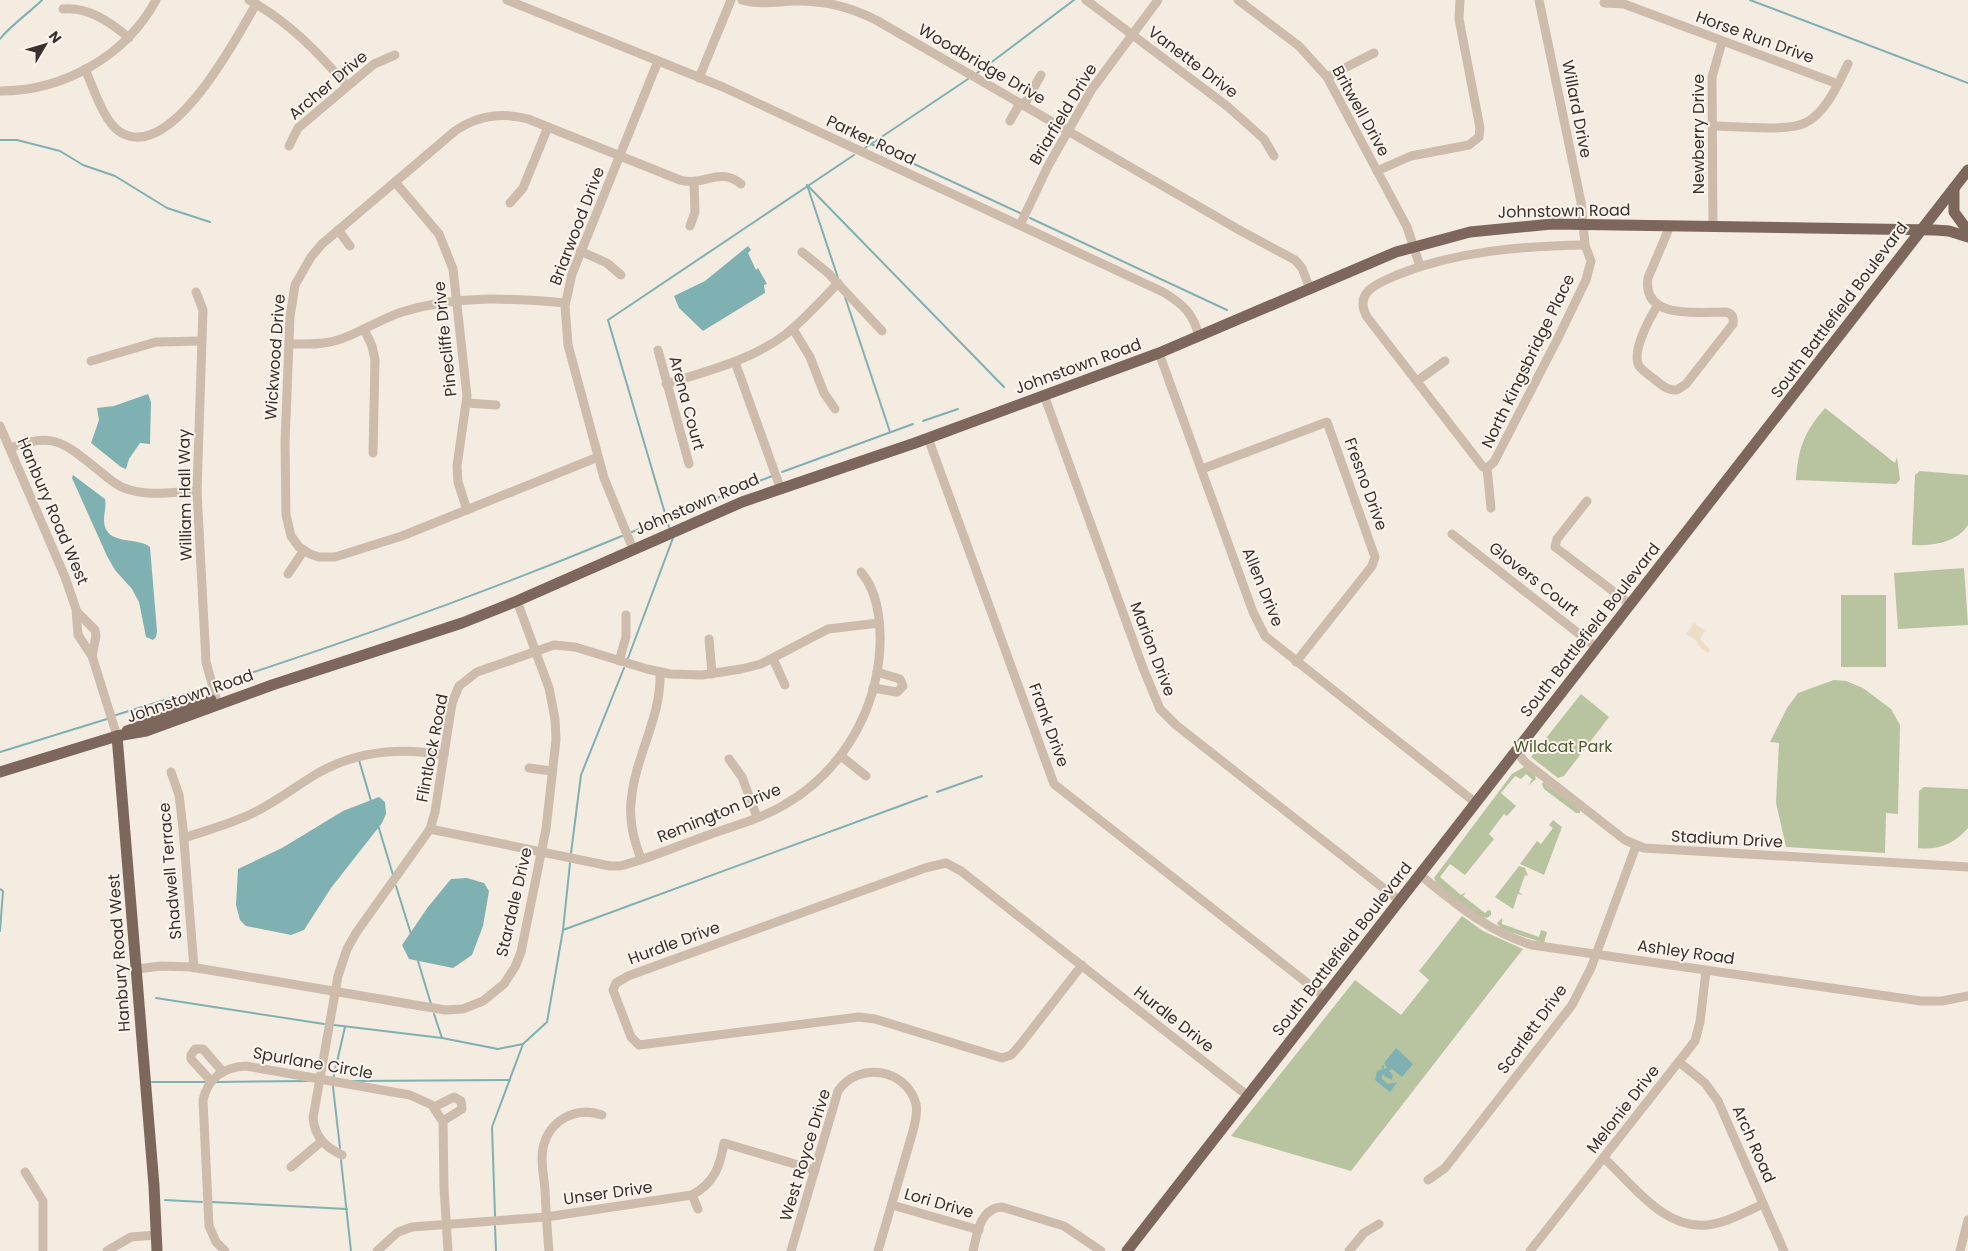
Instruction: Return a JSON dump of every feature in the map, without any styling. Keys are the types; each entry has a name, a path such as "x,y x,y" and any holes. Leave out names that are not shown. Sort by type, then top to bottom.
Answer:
{"main road":[{"name":"South Battlefield Boulevard","path":"1127,1251 1777,418 1968,170"},
{"path":"1954,187 1954,212 1968,231"},
{"name":"Johnstown Road","path":"0,772 117,736 146,731 272,685 462,622 517,601 633,549 780,487 928,438 1159,353 1413,246 1461,234 1497,228 1583,225 1922,230 1949,231 1968,237"},
{"name":"Johnstown Road","path":"117,736 141,724 216,698 272,685"},
{"name":"Hanbury Road West","path":"117,736 157,1251"}],"street":[{"path":"0,91 22,90 45,85 85,69 112,54 143,22 156,0"},
{"name":"Parker Road","path":"507,0 699,78 1020,225 1179,301 1190,312 1196,323 1199,337"},
{"path":"699,78 731,0"},
{"name":"Woodbridge Drive","path":"742,0 755,3 831,2 876,20 1241,231 1286,254 1299,264 1310,288"},
{"name":"Vanette Drive","path":"1086,0 1227,106 1264,139 1274,156"},
{"name":"Briarfield Drive","path":"1020,225 1067,130 1092,89 1158,0"},
{"name":"Britwell Drive","path":"1238,0 1299,46 1327,77 1407,227 1420,266"},
{"path":"1378,171 1411,156 1469,146 1479,137 1480,128 1459,19 1460,0"},
{"name":"Willard Drive","path":"1538,0 1581,202 1583,225"},
{"path":"85,69 113,126 131,136 152,134 180,113 204,89 226,59 252,2 274,15 305,40 347,86"},
{"name":"Horse Run Drive","path":"1604,3 1624,4 1838,84"},
{"path":"63,10 80,10 104,19 129,38"},
{"name":"Newberry Drive","path":"1713,227 1713,69 1722,42"},
{"path":"1327,77 1374,53"},
{"name":"Archer Drive","path":"289,146 298,128 374,64 395,55"},
{"name":"Briarwood Drive","path":"633,549 609,491 598,457 568,346 565,329 566,304 572,274 580,251 658,61"},
{"path":"1712,126 1780,127 1804,124 1818,112 1838,84 1848,64"},
{"path":"1010,121 1041,75"},
{"name":"Wickwood Drive","path":"304,550 291,536 286,515 285,443 290,306 300,275 311,257 338,230 455,131 476,120 490,116 513,116 548,127 680,180 694,182 724,175 732,177 741,184"},
{"path":"510,203 524,188 548,127"},
{"name":"Pinecliffe Drive","path":"395,182 431,224 444,243 453,269 467,403 457,466 458,482 468,510"},
{"path":"690,226 695,212 694,182"},
{"name":"North Kingsbridge Place","path":"1491,508 1486,468 1494,462 1586,280 1591,262 1585,245 1583,225"},
{"path":"1658,305 1639,347 1637,358 1645,372 1667,388 1677,390 1690,380 1733,324 1733,319 1731,314 1725,312 1670,311 1658,305 1648,292 1648,278 1670,226"},
{"path":"338,230 350,246"},
{"path":"1486,468 1482,466 1367,317 1364,309 1364,297 1373,285 1420,266 1482,252 1534,246 1585,245"},
{"path":"580,251 607,262 621,275"},
{"path":"802,252 838,283 882,331"},
{"path":"666,384 735,362 768,346 793,328 838,283"},
{"name":"William Hall Way","path":"196,292 203,310 200,341 197,491 206,662 216,698"},
{"path":"289,344 331,341 402,312 457,302 498,298 566,304"},
{"path":"793,328 810,357 824,393 835,409"},
{"path":"364,329 372,346 375,360 373,453"},
{"path":"91,361 156,342 200,341"},
{"name":"Arena Court","path":"658,350 689,464"},
{"name":"Allen Drive","path":"1159,353 1263,634 1476,803"},
{"path":"1417,382 1445,361"},
{"path":"735,362 780,487"},
{"name":"Marion Drive","path":"1044,395 1148,682 1160,709 1176,725 1400,900"},
{"path":"467,403 496,406"},
{"name":"Fresno Drive","path":"1202,469 1327,422 1375,558 1372,566 1296,662"},
{"name":"Hanbury Road West","path":"0,426 57,558 76,609 78,635 92,656 117,736"},
{"name":"Frank Drive","path":"928,438 1054,784 1325,997"},
{"path":"10,448 31,440 50,440 69,448 123,488 153,494 197,491"},
{"path":"288,574 304,550 319,557 339,556 402,536 598,457"},
{"path":"1587,501 1557,539 1555,547 1630,604"},
{"name":"Glovers Court","path":"1452,534 1597,648"},
{"name":"Remington Drive","path":"430,829 610,866 620,866 757,817 797,797 823,776 840,756 856,732 873,688 877,672 878,623 872,590 861,572"},
{"name":"Stardale Drive","path":"136,969 161,966 194,968 445,1010 476,1004 492,995 504,984 519,958 541,852 556,740 554,709 517,601"},
{"name":"Hanbury Road West","path":"76,609 94,630 96,636 92,656"},
{"path":"619,661 626,637 626,615"},
{"name":"Flintlock Road","path":"322,1141 314,1129 313,1118 339,971 347,949 430,829 452,703 460,686 476,672 535,650 562,644 660,672 687,675 712,674 741,670 774,659 828,629 878,623"},
{"path":"709,639 712,674"},
{"path":"774,659 785,685"},
{"path":"641,859 632,830 631,803 634,781 659,702 660,672"},
{"path":"873,688 897,692 903,686 900,679 877,672"},
{"path":"184,838 251,814 316,774 344,761 392,751 413,751 444,755"},
{"name":"Stadium Drive","path":"1517,752 1525,762 1606,826 1636,846 1657,850 1968,867"},
{"path":"840,756 866,776"},
{"path":"728,759 742,777 757,817"},
{"path":"529,768 552,770"},
{"name":"Shadwell Terrace","path":"171,772 179,796 184,838 194,968"},
{"name":"Scarlett Drive","path":"1428,1180 1445,1168 1572,1005 1596,955 1636,846"},
{"name":"Hurdle Drive","path":"1082,965 1020,1045 1011,1055 1002,1058 875,1019 859,1017 639,1045 631,1037 613,990 616,983 628,976 942,863 950,864 1082,965 1248,1096"},
{"name":"Ashley Road","path":"1420,875 1478,920 1512,939 1538,946 1921,1001 1942,1001 1968,996"},
{"name":"Melonie Drive","path":"1530,1251 1695,1041 1699,1029 1706,971"},
{"path":"219,1249 209,1226 202,1106 204,1094 211,1081 191,1059 190,1055 195,1048 203,1049 223,1072"},
{"name":"Arch Road","path":"1679,1062 1713,1092 1784,1251"},
{"name":"Spurlane Circle","path":"211,1081 223,1072 246,1066 410,1095 425,1100 434,1108 442,1121 448,1251"},
{"name":"West Royce Drive","path":"791,1251 840,1089 846,1082 858,1075 870,1072 886,1074 906,1086 913,1096 917,1111 892,1205"},
{"path":"434,1108 454,1097 461,1100 462,1109 442,1121"},
{"path":"549,1251 542,1158 548,1136 554,1126 572,1114 581,1111 602,1115"},
{"path":"291,1167 322,1141 342,1155"},
{"name":"Unser Drive","path":"377,1251 390,1238 406,1228 546,1216 692,1195 704,1188 715,1176 724,1143 814,1170"},
{"path":"1604,1158 1658,1210 1679,1222 1695,1226 1716,1224 1763,1204"},
{"path":"25,1172 43,1201 43,1251"},
{"path":"692,1195 698,1209"},
{"path":"878,1251 892,1205"},
{"name":"Lori Drive","path":"892,1205 979,1230"},
{"path":"973,1251 979,1230 990,1210 995,1207 1007,1208 1064,1226 1101,1251"},
{"path":"1960,1251 1968,1220"},
{"path":"1349,1251 1364,1233 1379,1224"},
{"path":"107,1251 130,1237 156,1235"}],"green space":[{"path":"1825,408 1895,463 1897,457 1900,480 1896,484 1796,480 1798,459 1803,441"},
{"path":"1920,471 1968,475 1968,525 1950,540 1935,544 1912,545 1915,475"},
{"path":"1964,568 1968,625 1898,629 1894,573"},
{"path":"1841,595 1886,595 1886,667 1841,667"},
{"path":"1834,680 1846,681 1863,688 1891,709 1900,725 1898,814 1886,813 1885,853 1786,847 1776,803 1779,743 1770,742 1787,708 1798,693"},
{"name":"Wildcat Park","path":"1581,694 1609,717 1564,776 1558,778 1531,757"},
{"path":"1524,767 1535,775 1536,779 1529,785 1532,779 1526,774 1521,779 1515,776 1501,793 1516,806 1507,816 1504,814 1489,834 1494,839 1465,875 1450,864 1440,877 1461,895 1466,892 1463,896 1485,913 1488,910 1491,911 1491,915 1487,918 1480,917 1437,884 1434,878 1512,774"},
{"path":"1543,782 1580,810 1580,813 1576,813 1544,789"},
{"path":"1924,787 1968,789 1968,828 1958,838 1946,845 1925,849 1918,848 1919,791"},
{"path":"1553,820 1562,827 1544,875 1520,864 1537,841 1541,844 1553,828 1549,825"},
{"path":"1519,866 1525,868 1528,876 1525,875 1519,892 1523,895 1518,894 1513,909 1495,897"},
{"path":"1462,916 1483,931 1523,949 1351,1171 1231,1136 1355,980 1401,1015 1429,980 1419,971"},
{"path":"1502,918 1502,924 1539,937 1541,930 1547,932 1544,943 1501,929 1497,923"}],"shaded area":[{"path":"1694,623 1705,631 1700,639 1710,650 1708,653 1699,646 1697,641 1686,634"}],"water":[{"path":"748,246 751,250 748,253 756,270 758,268 767,284 764,285 765,293 703,331 679,308 674,296 705,281"},
{"path":"148,394 151,402 150,444 140,443 129,459 126,469 91,443 99,420 97,408 114,406"},
{"path":"73,475 105,499 104,523 108,533 119,539 139,542 150,547 157,631 156,637 153,640 146,637 139,602 132,589 115,570 107,556 72,478"},
{"path":"379,797 385,802 386,814 382,823 331,888 304,930 291,935 246,926 240,920 236,905 238,869 282,848 343,811"},
{"path":"467,878 484,883 489,891 483,926 472,955 453,968 409,959 402,945 428,907 451,879"},
{"path":"1396,1048 1413,1064 1402,1077 1392,1069 1389,1071 1393,1075 1392,1080 1384,1076 1385,1074 1382,1075 1382,1079 1388,1084 1397,1082 1390,1092 1375,1080 1377,1071 1383,1069 1381,1066 1384,1065 1384,1069 1387,1068 1384,1063"}],"waterway":[{"path":"0,39 42,0"},
{"path":"977,73 1074,0"},
{"path":"1750,0 1968,83"},
{"path":"865,148 968,79"},
{"path":"0,140 17,140 60,151 83,165 115,176 167,208 210,222"},
{"path":"871,144 1020,213"},
{"path":"669,527 608,320 854,155"},
{"path":"807,185 1004,387"},
{"path":"808,188 838,278"},
{"path":"1030,218 1227,310"},
{"path":"845,297 890,432"},
{"path":"923,421 958,409"},
{"path":"782,472 913,424"},
{"path":"632,532 772,476"},
{"path":"217,684 421,614 622,536"},
{"path":"628,658 673,538"},
{"path":"571,853 581,775 624,668"},
{"path":"116,715 207,687"},
{"path":"0,752 107,719"},
{"path":"359,760 371,801"},
{"path":"937,792 982,776"},
{"path":"563,930 927,796"},
{"path":"378,825 393,875"},
{"path":"495,1216 492,1127 523,1044 547,1022 563,930 570,863"},
{"path":"396,886 411,934"},
{"path":"0,889 3,891 0,931"},
{"path":"418,961 431,1004"},
{"path":"156,998 324,1024"},
{"path":"434,1014 442,1038"},
{"path":"334,1025 442,1038 498,1049 523,1044"},
{"path":"333,1079 345,1027"},
{"path":"353,1081 510,1080"},
{"path":"216,1082 309,1081"},
{"path":"152,1082 205,1082"},
{"path":"333,1087 340,1148"},
{"path":"341,1160 351,1251"},
{"path":"165,1200 202,1202"},
{"path":"212,1202 347,1209"},
{"path":"495,1226 496,1251"}]}
